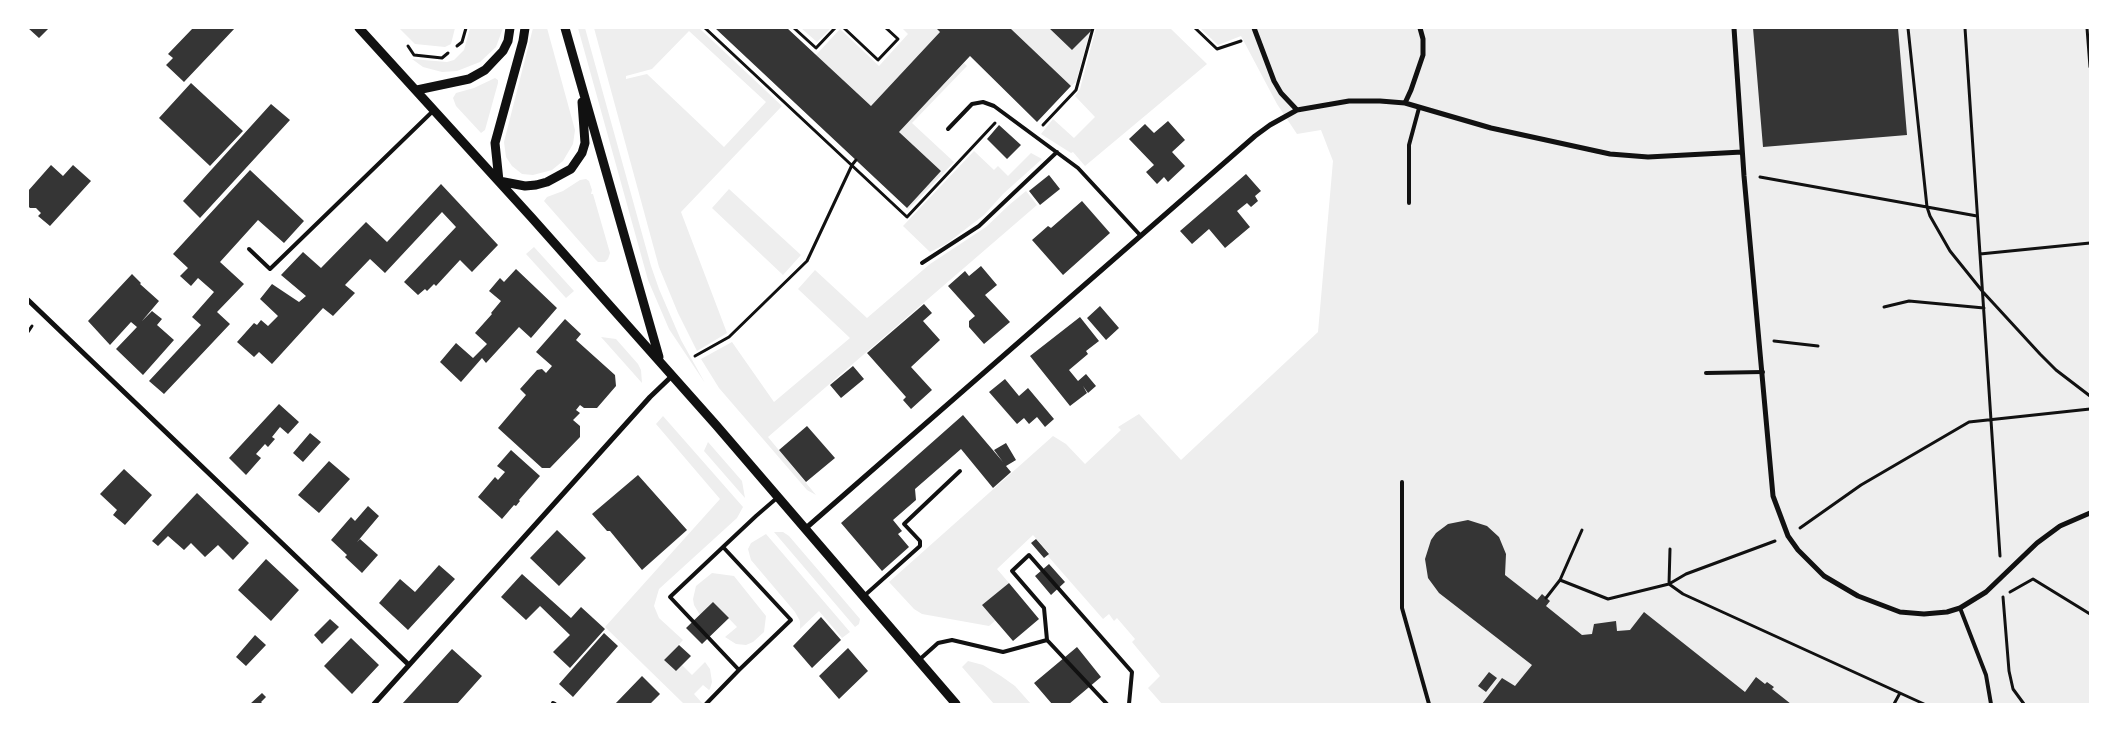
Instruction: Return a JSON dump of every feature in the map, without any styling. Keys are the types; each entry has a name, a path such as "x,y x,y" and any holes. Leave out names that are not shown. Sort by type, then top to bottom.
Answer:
{"street":[{"path":"359,28 660,360 956,704"},
{"path":"416,90 470,79 485,70 503,51 508,40 510,28"},
{"path":"499,181 495,143 525,28"},
{"path":"565,28 660,360"},
{"path":"1254,28 1274,81 1281,93 1297,110"},
{"path":"1405,103 1423,55 1423,39 1420,28"},
{"path":"1734,28 1742,152 1773,496 1788,536 1798,550 1824,576 1858,596 1900,612 1924,614 1947,612 1960,608 1986,592 2037,543 2060,526 2090,513"},
{"path":"499,181 525,186 536,185 553,180 571,169 582,153 585,143 580,79"},
{"path":"806,528 1254,136 1297,110 1349,101 1405,103 1491,128 1610,154 1648,156 1742,152"},
{"path":"28,300 409,665"},
{"path":"374,704 673,375"}],"lane":[{"path":"948,129 972,104 983,102 1002,111 1078,168 1140,235"},
{"path":"1409,203 1409,145 1419,108"},
{"path":"250,249 270,268 434,110"},
{"path":"922,263 979,226 1057,152"},
{"path":"1706,373 1763,372"},
{"path":"864,596 920,546 920,541 904,524 960,471"},
{"path":"1402,482 1402,608 1429,704"},
{"path":"738,670 670,597 778,497"},
{"path":"706,704 738,670 791,620 723,547"},
{"path":"1106,704 1046,640 1044,608 1012,571 1029,555 1132,672 1129,704"},
{"path":"1960,608 1986,676 1991,704"},
{"path":"918,660 938,643 952,640 1003,652 1046,640"}],"path":[{"path":"457,46 462,42 466,28"},
{"path":"706,28 907,217 997,120 1002,111"},
{"path":"794,28 816,48 836,28"},
{"path":"844,28 878,60 898,39 886,28"},
{"path":"1040,128 1076,90 1093,28"},
{"path":"1195,28 1217,49 1242,41"},
{"path":"1908,28 1927,207 1950,250 1982,292 2045,359 2090,396"},
{"path":"1965,28 2008,671 2013,689 2024,704"},
{"path":"2087,28 2090,67"},
{"path":"408,46 414,55 442,58 448,53"},
{"path":"695,356 729,337 807,261 856,160"},
{"path":"1744,176 1763,177 1977,216"},
{"path":"1980,254 2090,243"},
{"path":"1884,307 1909,301 1984,308"},
{"path":"1760,339 1818,346"},
{"path":"1560,580 1608,599 1669,584 1686,574 1788,536 1861,485 1969,422 2090,409"},
{"path":"1546,598 1560,580 1582,530"},
{"path":"1669,584 1670,549"},
{"path":"2003,597 2032,579 2090,614"},
{"path":"1669,584 1683,594 1924,704"},
{"path":"1894,704 1900,693"}],"shaded area":[{"path":"399,28 455,28 451,44 445,47 415,44"},
{"path":"470,28 503,28 496,47 480,62 457,71 442,72 423,67 412,59 447,62 454,60 464,50"},
{"path":"533,28 547,28 575,130 573,144 563,161 552,170 533,175 522,174 512,166 506,157 504,142"},
{"path":"578,28 585,28 659,289 681,340 705,383 669,329 648,280"},
{"path":"594,28 699,28 782,106 681,212 727,333 697,351 678,313 659,267","holes":["689,31 766,102 724,147 647,74 626,79 626,76 652,69"]},
{"path":"801,28 831,28 817,42"},
{"path":"902,28 936,28 940,32 871,106 816,55 840,29 879,66 908,34"},
{"path":"1010,28 1049,28 1072,50 1090,31 1076,82 1071,86"},
{"path":"1096,28 1170,28 1207,64 1085,166 1073,152 1071,153 1041,134 1053,119 1074,138 1095,117 1075,96 1080,89"},
{"path":"1200,28 2090,28 2090,704 1162,704 1148,688 1160,676 1132,642 1135,639 1117,618 1114,621 1109,614 1103,619 1047,555 1049,553 1033,535 997,569 1009,583 983,605 996,620 989,626 922,614 914,609 889,582 1053,436 1066,444 1085,464 1121,430 1118,427 1139,414 1181,460 1318,332 1333,161 1321,130 1297,134 1277,104 1241,36 1218,45"},
{"path":"964,63 967,66 912,123 954,162 908,210 907,208 941,171 899,132"},
{"path":"495,78 498,80 498,83 485,130 481,133 456,106 453,98 456,93 474,88"},
{"path":"974,151 994,170 998,166 1008,176 1031,153 1042,159 1003,194 984,215 946,244 930,252 903,226"},
{"path":"586,179 589,181 592,190 591,194 593,194 610,253 605,262 598,262 544,201 547,197 563,191 580,180"},
{"path":"729,189 801,255 783,275 712,208"},
{"path":"1026,191 1037,205 768,437 816,495 807,490 719,388 701,359 732,342 774,402 850,338 798,289 815,270 867,318 930,264 986,227"},
{"path":"534,247 574,291 566,298 526,254"},
{"path":"601,337 616,339 638,364 641,370 642,383"},
{"path":"663,416 743,507 737,518 659,589 654,606 659,618 683,640 664,660 676,671 682,665 692,675 705,662 710,669 712,682 710,689 703,685 694,694 703,704 684,704 605,627 720,499 656,424"},
{"path":"708,442 742,481 745,498 704,451"},
{"path":"774,532 783,532 789,536 860,619 859,624 855,627"},
{"path":"766,534 850,632 842,638 819,611 800,629 800,621 795,612 751,560 748,549 751,543"},
{"path":"712,573 734,576 766,616 764,632 753,642 746,645 736,644 725,637 737,627 713,602 700,615 694,605 693,599 696,586"},
{"path":"968,661 983,665 1001,676 1015,686 1031,704 994,704 962,667"}],"building":[{"path":"28,28 49,28 39,38"},
{"path":"193,28 235,28 184,82 166,65 173,58 168,54"},
{"path":"715,28 787,28 871,106 940,32 936,28 1010,28 1071,86 1037,122 970,56 899,132 941,171 907,208"},
{"path":"1049,28 1094,28 1072,50"},
{"path":"1753,28 1898,28 1907,135 1763,147"},
{"path":"191,83 243,131 210,166 159,118"},
{"path":"271,104 290,120 200,218 183,201"},
{"path":"1168,121 1185,140 1172,152 1185,166 1168,182 1164,177 1157,184 1146,172 1154,165 1129,139 1145,124 1154,133"},
{"path":"999,125 1021,145 1007,159 987,139"},
{"path":"51,165 63,176 73,165 91,181 50,226 38,216 41,213 36,208 28,206 28,191"},
{"path":"250,170 304,221 284,243 258,220 220,262 244,284 217,312 230,324 164,394 149,381 201,325 192,317 214,292 198,278 191,286 180,276 188,268 173,254"},
{"path":"1246,174 1261,191 1255,196 1258,201 1251,207 1247,203 1237,211 1250,227 1225,248 1209,229 1192,244 1180,231"},
{"path":"1049,175 1060,189 1040,205 1029,191"},
{"path":"441,184 498,245 472,272 460,260 436,286 434,284 427,291 425,289 418,295 404,282 456,227 442,212 385,273 370,259 345,285 355,293 333,316 323,308 272,364 259,352 254,357 237,342 254,323 257,325 261,320 268,326 278,316 260,299 272,284 299,302 306,296 281,275 303,252 321,268 366,222 387,242"},
{"path":"1082,201 1110,233 1063,275 1032,240 1048,226 1051,228"},
{"path":"981,266 997,285 985,295 1010,322 984,344 969,327 969,321 975,316 948,286 965,271 969,276"},
{"path":"516,269 557,308 531,338 519,327 486,363 482,358 461,382 440,362 456,343 473,358 487,344 475,333 501,301 489,291 500,278 504,282"},
{"path":"132,274 159,301 142,321 152,311 162,319 157,325 174,340 143,375 116,349 137,327 131,322 110,345 88,321"},
{"path":"924,304 932,313 923,321 940,340 911,367 932,390 911,409 903,400 906,397 867,353"},
{"path":"1100,306 1119,328 1106,340 1087,318"},
{"path":"1080,317 1099,341 1086,351 1088,354 1069,370 1078,381 1086,374 1096,386 1088,393 1083,386 1087,393 1070,406 1030,356"},
{"path":"565,319 581,334 576,340 615,375 616,386 597,408 584,408 580,405 576,410 580,413 573,420 580,426 580,437 550,468 542,468 498,428 526,395 520,389 537,370 542,369 546,373 552,366 536,352"},
{"path":"853,366 864,379 841,398 830,385"},
{"path":"1005,379 1019,396 1028,388 1054,419 1045,427 1037,417 1029,424 1024,418 1017,424 989,392"},
{"path":"279,404 299,422 288,434 280,427 272,437 275,439 268,447 265,444 256,454 261,458 246,475 229,458"},
{"path":"963,415 1003,462 994,450 1006,443 1016,460 1006,466 1011,472 993,488 961,449 915,489 916,500 893,520 902,531 898,534 909,547 882,571 841,523"},
{"path":"807,426 835,458 806,482 779,450"},
{"path":"310,433 321,442 303,462 293,453"},
{"path":"511,450 540,476 516,506 514,505 502,519 478,497 495,477 498,480 505,472 497,466"},
{"path":"329,461 350,479 319,513 298,495"},
{"path":"124,469 152,495 125,525 113,515 117,510 100,494"},
{"path":"638,475 687,530 642,570 610,531 607,531 592,514"},
{"path":"197,493 249,543 233,560 218,545 205,557 191,543 184,550 168,536 158,546 152,541"},
{"path":"368,506 379,516 357,542 360,539 378,555 362,573 331,540 351,517 355,521"},
{"path":"1468,520 1487,526 1499,537 1506,554 1505,575 1537,600 1542,594 1550,601 1546,606 1582,635 1592,634 1594,624 1616,621 1617,631 1630,630 1644,612 1745,692 1756,677 1765,684 1767,682 1774,687 1772,689 1791,704 1482,704 1502,678 1515,686 1532,665 1439,593 1428,578 1425,559 1431,540 1436,533 1448,524"},
{"path":"557,530 586,558 559,586 530,558"},
{"path":"1036,539 1049,554 1044,558 1031,543"},
{"path":"266,559 299,590 271,621 238,590"},
{"path":"1049,564 1065,582 1051,595 1035,576"},
{"path":"439,565 455,579 408,630 379,603 400,579 415,592"},
{"path":"522,574 571,618 581,607 605,629 570,668 553,652 570,635 540,606 526,620 501,597"},
{"path":"1009,583 1039,619 1013,641 982,605"},
{"path":"713,602 729,618 702,644 686,628"},
{"path":"821,617 841,640 812,668 793,646"},
{"path":"330,619 339,627 322,644 314,635"},
{"path":"604,633 618,646 573,697 559,684"},
{"path":"255,635 266,645 246,666 236,657"},
{"path":"351,638 379,665 352,694 324,666"},
{"path":"679,645 691,656 676,671 664,660"},
{"path":"1077,647 1101,677 1069,704 1052,704 1034,683"},
{"path":"848,648 868,671 839,699 819,676"},
{"path":"452,649 482,676 457,704 402,704"},
{"path":"1489,672 1497,678 1486,692 1478,686"},
{"path":"642,676 660,694 650,704 615,704"},
{"path":"262,693 266,697 261,702 263,704 250,704"}]}
